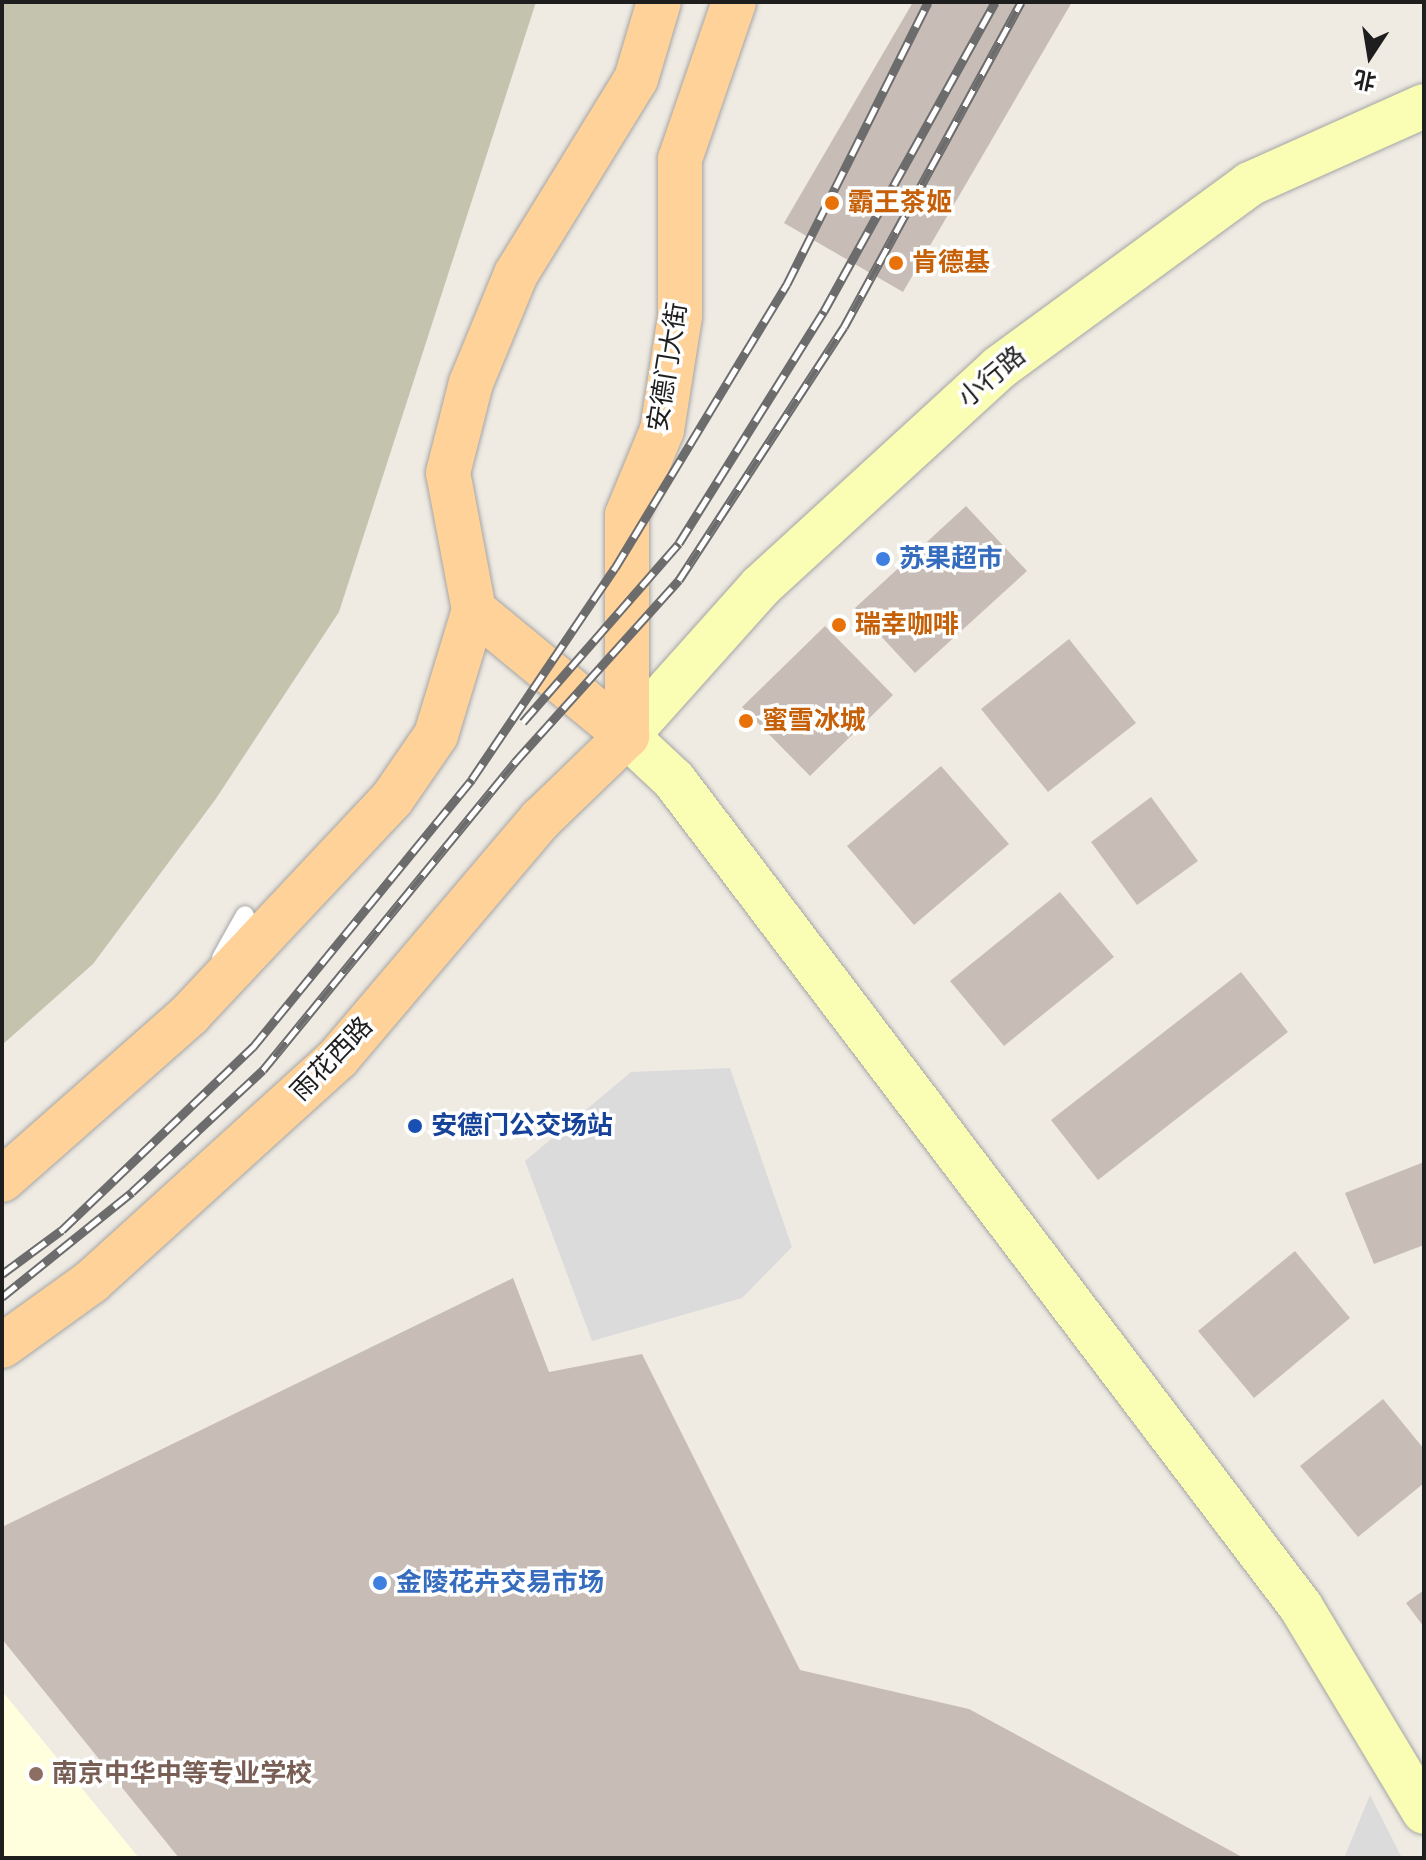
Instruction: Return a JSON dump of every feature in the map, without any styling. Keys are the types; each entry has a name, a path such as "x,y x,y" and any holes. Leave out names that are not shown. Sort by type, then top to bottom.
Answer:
{"main road":[{"path":"190,1014 392,799 436,735 474,610 448,473 471,383 516,274 636,79 659,2"},
{"name":"安德门大街","path":"627,736 627,515 662,430 680,316 680,159 734,2"},
{"path":"474,610 627,736"},
{"name":"雨花西路","path":"2,1346 91,1282 338,1058 541,819 627,736"}],"street":[{"name":"小行路","path":"627,736 761,586 999,368 1250,184 1424,106"},
{"path":"627,736 674,780 1301,1607 1424,1812"}],"lane":[{"path":"2,1180 190,1014 245,915"}],"shaded area":[{"path":"2,2 536,2 339,612 215,800 93,964 2,1045"},
{"path":"730,1068 792,1247 742,1298 592,1341 525,1161 631,1072"},
{"name":"南京中华中等专业学校","path":"2,1691 139,1858 2,1858"},
{"path":"1370,1795 1402,1858 1344,1858"}],"building":[{"path":"913,2 1072,2 903,292 784,223"},
{"path":"966,506 1027,571 915,673 855,608"},
{"path":"825,626 893,695 810,776 742,707"},
{"path":"1069,639 1136,723 1048,792 981,709"},
{"path":"941,766 1009,844 914,925 847,846"},
{"path":"1151,797 1198,861 1137,905 1091,842"},
{"path":"1060,892 1114,957 1004,1046 950,981"},
{"path":"1241,972 1288,1032 1098,1180 1051,1120"},
{"path":"1424,1162 1424,1245 1374,1264 1345,1193"},
{"path":"1295,1251 1350,1318 1254,1398 1198,1331"},
{"name":"金陵花卉交易市场","path":"513,1278 549,1372 642,1354 800,1670 969,1709 1244,1858 179,1858 2,1639 2,1527"},
{"path":"1383,1399 1424,1449 1424,1483 1358,1537 1300,1466"},
{"path":"1424,1590 1424,1627 1406,1603"}],"railway":[{"path":"2,1274 62,1230 253,1047 472,779 615,568 787,284 928,2"},
{"path":"523,722 679,543 824,311 995,2"},
{"path":"2,1297 132,1192 263,1070 515,762 679,580 844,327 1021,2"}],"place":[{"name":"霸王茶姬","path":"832,203"},
{"name":"肯德基","path":"896,263"},
{"name":"苏果超市","path":"883,559"},
{"name":"瑞幸咖啡","path":"839,625"},
{"name":"蜜雪冰城","path":"746,721"},
{"name":"安德门公交场站","path":"415,1126"},
{"name":"金陵花卉交易市场","path":"380,1583"},
{"name":"南京中华中等专业学校","path":"36,1774"}]}
